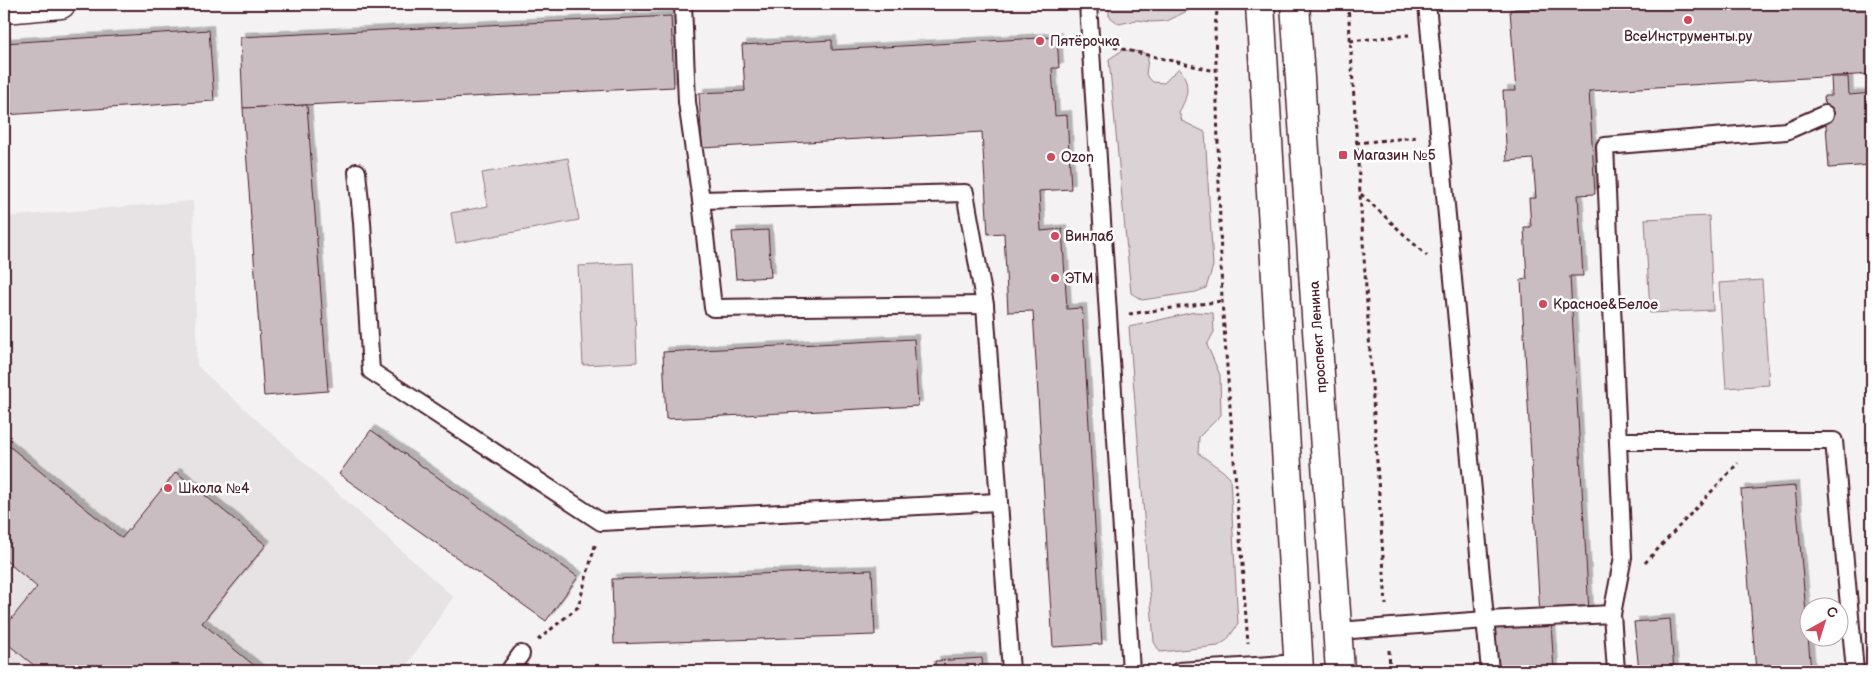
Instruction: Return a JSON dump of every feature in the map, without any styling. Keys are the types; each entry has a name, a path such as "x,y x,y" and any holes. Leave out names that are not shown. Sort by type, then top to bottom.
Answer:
{"main road":[{"path":"4,9 62,4"},
{"path":"1260,4 1299,667"},
{"name":"проспект Ленина","path":"1295,4 1340,671"}],"lane":[{"path":"683,4 687,102 701,200 713,308 985,305"},
{"path":"1088,4 1131,671"},
{"path":"1427,4 1490,671"},
{"path":"1616,671 1612,614 1623,557 1606,146 1786,131 1826,114"},
{"path":"357,172 371,371 601,522 998,502"},
{"path":"701,200 965,193 985,305 1011,671"},
{"path":"1618,441 1834,441 1855,671"},
{"path":"1338,631 1486,620 1612,614"},
{"path":"509,671 520,654"},
{"path":"1179,671 1250,666 1299,667"}],"path":[{"path":"1218,4 1215,26 1222,300 1250,666"},
{"path":"1348,4 1387,613"},
{"path":"1350,41 1430,34"},
{"path":"1089,41 1216,71"},
{"path":"1356,142 1439,136"},
{"path":"1360,194 1453,280"},
{"path":"1107,317 1222,300"},
{"path":"1616,594 1759,441"},
{"path":"520,654 578,606 601,522"},
{"path":"1388,642 1390,671"}],"shaded area":[{"path":"1109,4 1191,4 1189,10 1167,21 1151,22 1137,20 1119,24 1109,16"},
{"path":"1123,50 1143,52 1148,58 1146,75 1153,82 1164,83 1179,68 1187,85 1186,95 1179,112 1182,121 1205,132 1213,266 1206,288 1196,292 1142,300 1131,293 1109,59"},
{"path":"568,158 579,220 456,243 451,213 488,206 482,173"},
{"name":"Школа №4","path":"193,201 197,366 453,597 403,671 4,671 4,217"},
{"path":"1709,216 1713,310 1650,313 1645,219"},
{"path":"633,263 637,362 583,365 578,266"},
{"path":"1762,280 1769,385 1726,388 1719,283"},
{"path":"1194,312 1213,313 1214,332 1207,345 1220,375 1221,415 1199,437 1198,453 1230,478 1238,624 1227,640 1218,646 1160,652 1154,642 1129,327"}],"building":[{"path":"1602,4 1868,4 1872,74 1589,91 1595,194 1578,195 1583,276 1570,276 1589,612 1540,615 1521,280 1527,279 1524,227 1531,227 1529,198 1536,198 1533,159 1507,161 1503,91 1516,91 1510,10"},
{"path":"671,16 674,87 243,108 240,37"},
{"path":"209,30 214,101 4,115 4,43"},
{"path":"1057,37 1059,68 1052,68 1055,116 1067,115 1071,189 1039,191 1041,231 1062,229 1067,309 1082,308 1102,644 1053,647 1033,311 1008,312 1004,233 988,234 982,132 702,148 699,93 745,91 742,45 832,40 832,50"},
{"path":"1831,77 1848,77 1849,95 1872,93 1872,165 1829,168 1824,96 1832,96"},
{"path":"307,105 328,391 264,396 243,108"},
{"path":"768,230 771,277 736,279 732,232"},
{"path":"914,339 918,406 666,419 663,352"},
{"path":"371,430 578,577 546,621 339,474"},
{"path":"4,442 122,538 176,472 266,545 202,623 261,671 41,671 4,641 4,628 37,587 4,559"},
{"path":"1795,486 1805,598 1798,598 1798,648 1809,648 1811,671 1756,671 1741,490"},
{"path":"872,570 875,635 614,644 612,579"},
{"path":"1670,619 1674,671 1639,671 1634,622"},
{"path":"1551,623 1554,671 1498,671 1495,627"},
{"path":"982,658 983,671 936,671 935,661"}],"place":[{"name":"ВсеИнструменты.ру","path":"1688,20"},
{"name":"Пятёрочка","path":"1040,41"},
{"name":"Магазин №5","path":"1343,155"},
{"name":"Ozon","path":"1051,157"},
{"name":"Винлаб","path":"1055,236"},
{"name":"ЭТМ","path":"1055,278"},
{"name":"Красное&Белое","path":"1543,304"},
{"name":"Школа №4","path":"168,488"}]}
